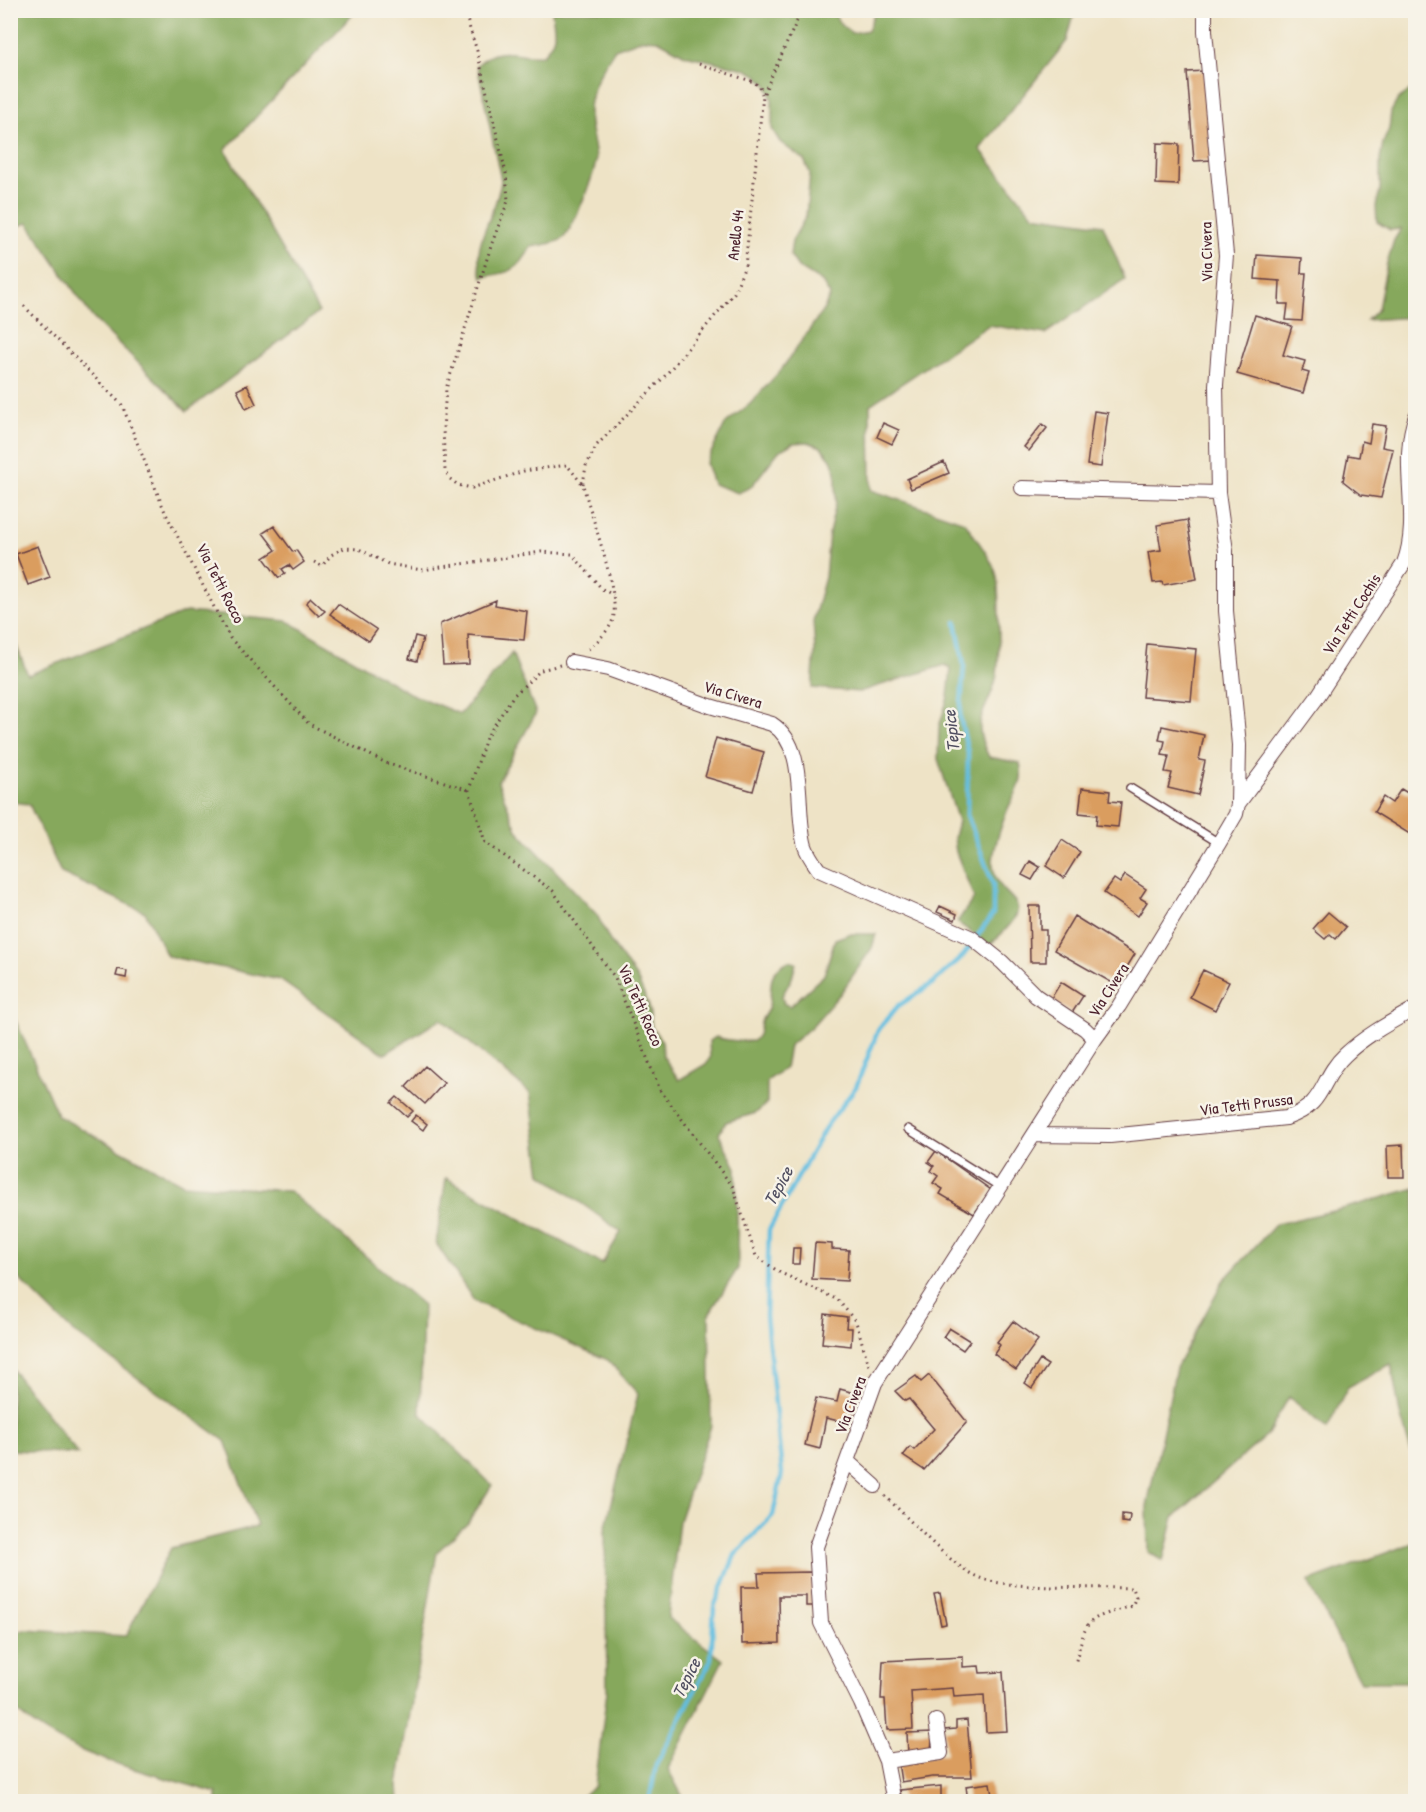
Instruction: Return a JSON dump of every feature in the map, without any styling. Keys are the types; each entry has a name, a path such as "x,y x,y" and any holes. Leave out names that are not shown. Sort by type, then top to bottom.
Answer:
{"street":[{"name":"Via Civera","path":"894,1802 886,1761 861,1703 821,1623 816,1547 874,1383 1002,1188 1095,1039 1119,1006 1219,843 1236,814 1238,804 1239,745 1226,611 1226,551 1218,493 1216,385 1226,255 1205,10"},
{"name":"Via Tetti Cochis","path":"1238,804 1316,699 1404,563 1411,544 1410,431 1416,416"},
{"path":"1022,488 1218,493"},
{"name":"Via Civera","path":"572,662 608,669 772,724 780,729 787,739 795,761 806,847 819,870 974,940 1036,996 1085,1029 1095,1039"},
{"name":"Via Tetti Prussa","path":"1036,1135 1110,1136 1276,1120 1303,1113 1314,1103 1342,1057 1363,1039 1416,1008"},
{"name":"Via Civera","path":"847,1461 875,1486"},
{"path":"886,1761 941,1753 936,1722"}],"lane":[{"path":"1130,788 1219,843"},
{"path":"908,1129 1002,1188"}],"path":[{"path":"464,10 477,51 506,173 508,201 446,389 442,429 445,470 450,480 458,485 472,488 524,471 567,465 583,485 613,595 614,615 609,628 596,643 572,662 541,670 513,696 486,738 469,790"},
{"name":"Anello 44","path":"583,485 586,466 597,445 664,377 734,293 745,266 763,95 802,10"},
{"path":"699,64 754,82 760,87 763,95"},
{"name":"Via Tetti Rocco","path":"24,306 122,405 165,512 230,638 238,647 309,724 386,763 469,790 485,842 553,891 615,978 660,1090 733,1187 756,1256 779,1272 838,1300 856,1322 874,1383"},
{"path":"314,562 322,566 331,555 344,548 359,549 388,564 422,570 541,552 572,554 602,589 613,595"},
{"path":"875,1486 951,1558 980,1578 1013,1584 1132,1588 1137,1597 1132,1606 1093,1618 1085,1626 1075,1664"}],"green space":[{"path":"11,10 356,11 225,150 319,312 187,411 92,317 28,223 11,228"},
{"path":"552,11 833,11 840,24 852,33 868,30 875,11 1075,11 1067,41 980,149 1033,215 1103,225 1125,279 1045,334 989,325 870,405 871,490 965,522 986,553 996,573 999,609 997,671 982,716 980,733 989,757 1020,763 1021,777 1001,829 993,861 995,875 1017,907 1016,916 989,945 957,922 974,898 956,852 954,837 958,821 938,759 939,727 948,697 951,668 945,665 859,692 812,688 815,651 813,621 825,577 829,533 836,503 836,472 831,459 821,447 808,442 793,443 779,451 751,487 738,493 713,484 706,463 726,423 750,404 781,370 824,309 830,295 822,282 798,267 790,255 792,241 806,216 810,173 804,160 780,142 772,129 772,99 767,85 757,75 745,69 685,55 658,40 643,39 615,49 599,77 590,100 595,166 572,225 559,241 531,247 522,262 512,270 482,277 479,252 501,180 477,65 494,54 509,52 543,55 553,38"},
{"path":"1415,74 1415,317 1367,320 1378,309 1387,263 1394,240 1401,229 1390,230 1377,222 1376,206 1380,190 1380,159 1383,143 1389,129 1391,112 1398,99 1411,90"},
{"path":"186,612 288,621 409,693 460,714 512,653 536,713 498,782 517,830 597,915 610,941 637,978 649,1006 652,1028 662,1041 663,1056 679,1080 706,1064 710,1058 709,1041 716,1037 745,1041 753,1041 756,1038 768,1008 771,980 781,965 789,961 796,963 792,978 782,996 784,1004 790,1006 824,975 835,939 849,934 876,934 872,948 840,994 812,1026 789,1046 785,1068 767,1081 767,1103 756,1113 726,1122 719,1134 736,1168 738,1268 709,1314 711,1426 679,1521 668,1618 723,1660 668,1769 685,1801 576,1801 595,1786 607,1691 605,1530 638,1394 608,1360 474,1301 436,1243 446,1178 602,1264 621,1232 541,1174 530,1093 441,1019 385,1054 280,980 167,956 145,912 61,873 29,804 11,802 11,632 28,675"},
{"path":"10,1008 58,1116 183,1184 289,1191 423,1305 420,1413 492,1485 468,1523 437,1552 398,1785 399,1801 217,1801 217,1793 135,1770 81,1751 33,1724 11,1706 11,1633 25,1630 126,1636 171,1548 257,1526 225,1441 71,1330 11,1271"},
{"path":"1415,1188 1415,1465 1400,1414 1391,1364 1348,1387 1327,1429 1289,1397 1268,1434 1174,1517 1163,1561 1148,1552 1147,1506 1176,1368 1223,1281 1276,1224 1346,1208"},
{"path":"11,1368 78,1454 11,1450"},
{"path":"1415,1542 1415,1682 1361,1682 1308,1582"}],"building":[{"path":"1204,71 1212,160 1194,161 1187,72"},
{"path":"1157,143 1179,144 1178,185 1156,184"},
{"path":"1257,255 1302,258 1301,273 1306,273 1302,321 1286,320 1288,304 1279,304 1280,281 1255,279"},
{"path":"1255,315 1292,326 1283,355 1305,361 1302,371 1309,373 1303,393 1237,374"},
{"path":"247,385 256,404 246,409 237,390"},
{"path":"1094,411 1108,413 1101,467 1087,465"},
{"path":"883,423 899,430 892,444 877,437"},
{"path":"1042,424 1047,428 1029,451 1024,447"},
{"path":"1372,424 1386,426 1382,447 1393,449 1381,498 1361,495 1343,481 1348,455 1359,457 1362,441 1369,443"},
{"path":"944,462 949,473 911,489 907,479"},
{"path":"1187,520 1197,579 1163,585 1162,582 1153,583 1148,552 1161,550 1157,525"},
{"path":"274,526 293,552 296,550 304,562 293,570 289,565 282,569 285,573 279,578 264,558 276,550 263,533"},
{"path":"38,546 50,577 28,585 16,554"},
{"path":"311,598 325,611 319,616 306,603"},
{"path":"496,600 495,605 527,611 524,640 468,635 469,664 443,665 440,624"},
{"path":"338,604 377,630 369,641 330,614"},
{"path":"415,636 423,638 417,661 409,659"},
{"path":"1147,644 1196,649 1191,701 1142,697"},
{"path":"1162,726 1204,735 1199,760 1205,761 1198,795 1168,788 1172,773 1165,772 1169,756 1162,755 1165,741 1159,740"},
{"path":"716,738 764,752 753,791 705,777"},
{"path":"1082,788 1110,791 1109,801 1121,802 1118,827 1096,825 1097,815 1079,813"},
{"path":"1401,789 1416,798 1416,838 1374,812 1383,797 1392,803"},
{"path":"1062,840 1080,852 1064,878 1046,866"},
{"path":"1030,861 1040,867 1032,880 1022,875"},
{"path":"1125,875 1146,889 1140,898 1147,902 1138,916 1104,893 1114,879 1120,883"},
{"path":"940,906 957,914 955,920 937,912"},
{"path":"1029,906 1040,906 1040,930 1046,930 1046,962 1030,962"},
{"path":"1328,912 1346,927 1336,939 1330,934 1325,939 1313,929"},
{"path":"1074,916 1135,954 1116,985 1054,950"},
{"path":"118,969 127,971 126,978 116,976"},
{"path":"1203,970 1229,982 1215,1010 1190,997"},
{"path":"1061,982 1083,996 1072,1013 1050,1000"},
{"path":"425,1066 444,1083 425,1104 406,1087"},
{"path":"397,1097 413,1111 407,1117 391,1103"},
{"path":"416,1115 427,1124 423,1130 411,1121"},
{"path":"1403,1145 1404,1177 1388,1177 1387,1146"},
{"path":"936,1151 991,1190 974,1214 940,1194 943,1189 933,1183 938,1176 931,1171 934,1166 928,1162"},
{"path":"815,1243 832,1244 832,1249 849,1250 847,1281 812,1279"},
{"path":"793,1248 800,1248 799,1264 792,1264"},
{"path":"825,1314 847,1317 846,1328 852,1328 851,1346 822,1343"},
{"path":"1013,1321 1038,1340 1016,1370 994,1354 1000,1345 997,1342"},
{"path":"949,1328 970,1341 963,1350 943,1337"},
{"path":"1040,1360 1048,1365 1032,1388 1025,1383"},
{"path":"929,1375 967,1422 924,1470 903,1456 910,1447 914,1450 934,1429 909,1399 905,1401 895,1391 916,1376 921,1382"},
{"path":"840,1389 858,1394 851,1424 826,1418 820,1449 805,1445 816,1398 837,1402"},
{"path":"1122,1514 1130,1515 1129,1523 1122,1522"},
{"path":"812,1572 813,1606 806,1606 806,1596 779,1596 780,1643 742,1644 741,1587 759,1587 758,1573"},
{"path":"940,1593 946,1624 941,1625 934,1594"},
{"path":"963,1657 963,1667 979,1666 980,1673 1003,1672 1007,1731 986,1732 984,1695 954,1697 953,1688 911,1691 913,1729 887,1730 885,1699 881,1699 883,1661"},
{"path":"967,1720 972,1777 932,1777 901,1782 898,1762 946,1754 944,1730 956,1729 956,1721"},
{"path":"933,1732 931,1749 908,1754 907,1733"},
{"path":"990,1783 993,1802 968,1802 966,1786"},
{"path":"941,1786 941,1802 902,1802 900,1790"}],"waterway":[{"name":"Tepice","path":"652,1802 650,1797 656,1765 711,1660 714,1607 735,1555 773,1515 782,1473 766,1316 769,1230 825,1128 856,1087 879,1028 898,1006 933,983 963,956 993,914 993,884 967,815 968,753 960,717 964,665 956,622"}]}
